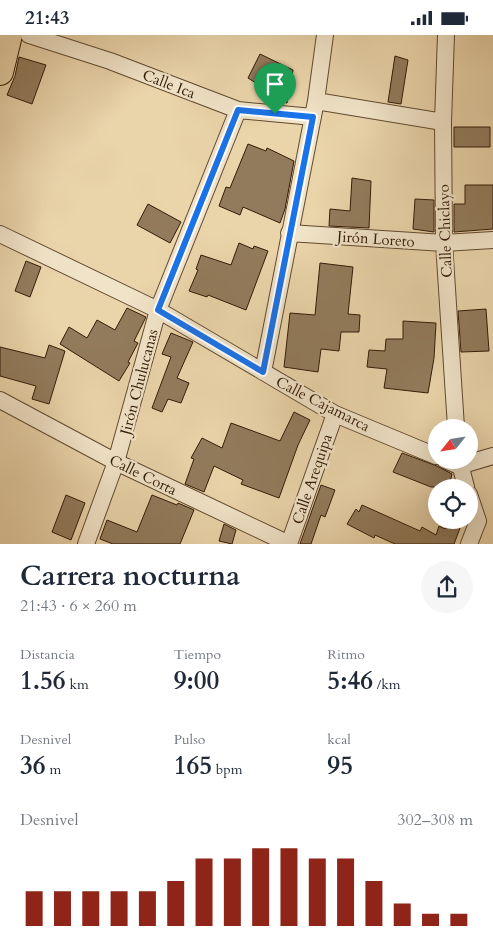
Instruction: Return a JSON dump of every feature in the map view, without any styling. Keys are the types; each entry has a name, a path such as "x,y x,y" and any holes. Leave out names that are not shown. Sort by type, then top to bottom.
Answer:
{"main road":[{"path":"0,72 9,35"}],"street":[{"name":"Calle Ica","path":"29,35 110,61 238,110 313,117"},
{"path":"263,372 316,101 325,35"},
{"name":"Calle Chiclayo","path":"446,35 443,122 444,243 455,419"},
{"path":"316,101 443,122"},
{"name":"Jirón Chulucanas","path":"86,544 116,463 158,310 238,110"},
{"name":"Jirón Loreto","path":"289,233 444,243 493,240"},
{"name":"Calle Cajamarca","path":"0,235 158,310 335,413 428,453"},
{"name":"Calle Corta","path":"0,400 116,463 289,544"},
{"name":"Calle Arequipa","path":"289,544 335,413"},
{"path":"478,458 493,456"},
{"path":"469,544 475,529"}],"building":[{"path":"260,54 293,70 287,103 259,95 262,87 248,78"},
{"path":"395,56 408,60 401,104 388,102"},
{"path":"19,57 46,65 32,104 7,95 15,76"},
{"path":"454,127 490,127 490,147 454,147"},
{"path":"248,144 266,151 267,148 294,161 285,209 280,223 243,207 240,215 219,206 226,187 230,188"},
{"path":"352,178 371,181 369,228 329,226 330,209 350,211"},
{"path":"465,185 493,185 493,229 454,232 454,204 465,204"},
{"path":"415,199 434,200 434,232 413,229"},
{"path":"148,204 181,222 170,243 137,225"},
{"path":"239,243 253,249 254,246 268,251 246,310 208,295 207,297 189,291 198,270 196,269 201,255 231,265"},
{"path":"26,261 41,267 30,297 15,291"},
{"path":"320,263 353,267 348,314 360,315 359,332 341,332 339,351 321,349 318,372 284,367 290,313 315,315"},
{"path":"127,308 146,317 134,341 138,343 128,362 130,363 119,381 60,344 69,327 87,338 97,320 115,330"},
{"path":"486,309 489,351 461,352 458,311"},
{"path":"403,321 436,323 434,358 428,393 384,388 387,369 367,367 369,350 385,351 386,339 403,339"},
{"path":"171,333 193,342 177,378 189,383 181,403 168,399 162,412 152,408 171,357 162,354"},
{"path":"49,345 65,351 49,404 32,399 36,386 0,376 0,347 45,358"},
{"path":"294,412 310,420 298,445 279,498 241,484 243,480 214,466 204,492 185,484 194,459 191,458 202,438 222,448 231,423 280,441"},
{"path":"402,453 428,463 428,469 443,469 452,474 451,479 428,479 428,486 393,472"},
{"path":"321,485 335,490 325,517 321,515 311,544 300,544"},
{"path":"66,495 85,503 71,540 52,532"},
{"path":"152,495 194,510 180,544 113,544 100,539 107,520 137,532"},
{"path":"362,505 420,531 422,527 436,535 438,529 460,529 454,544 395,544 375,535 374,538 347,524 356,509 359,512"},
{"path":"224,524 236,530 232,544 219,541"}],"route":[{"path":"238,110 275,114 313,117 263,372 158,310 238,110"}]}
